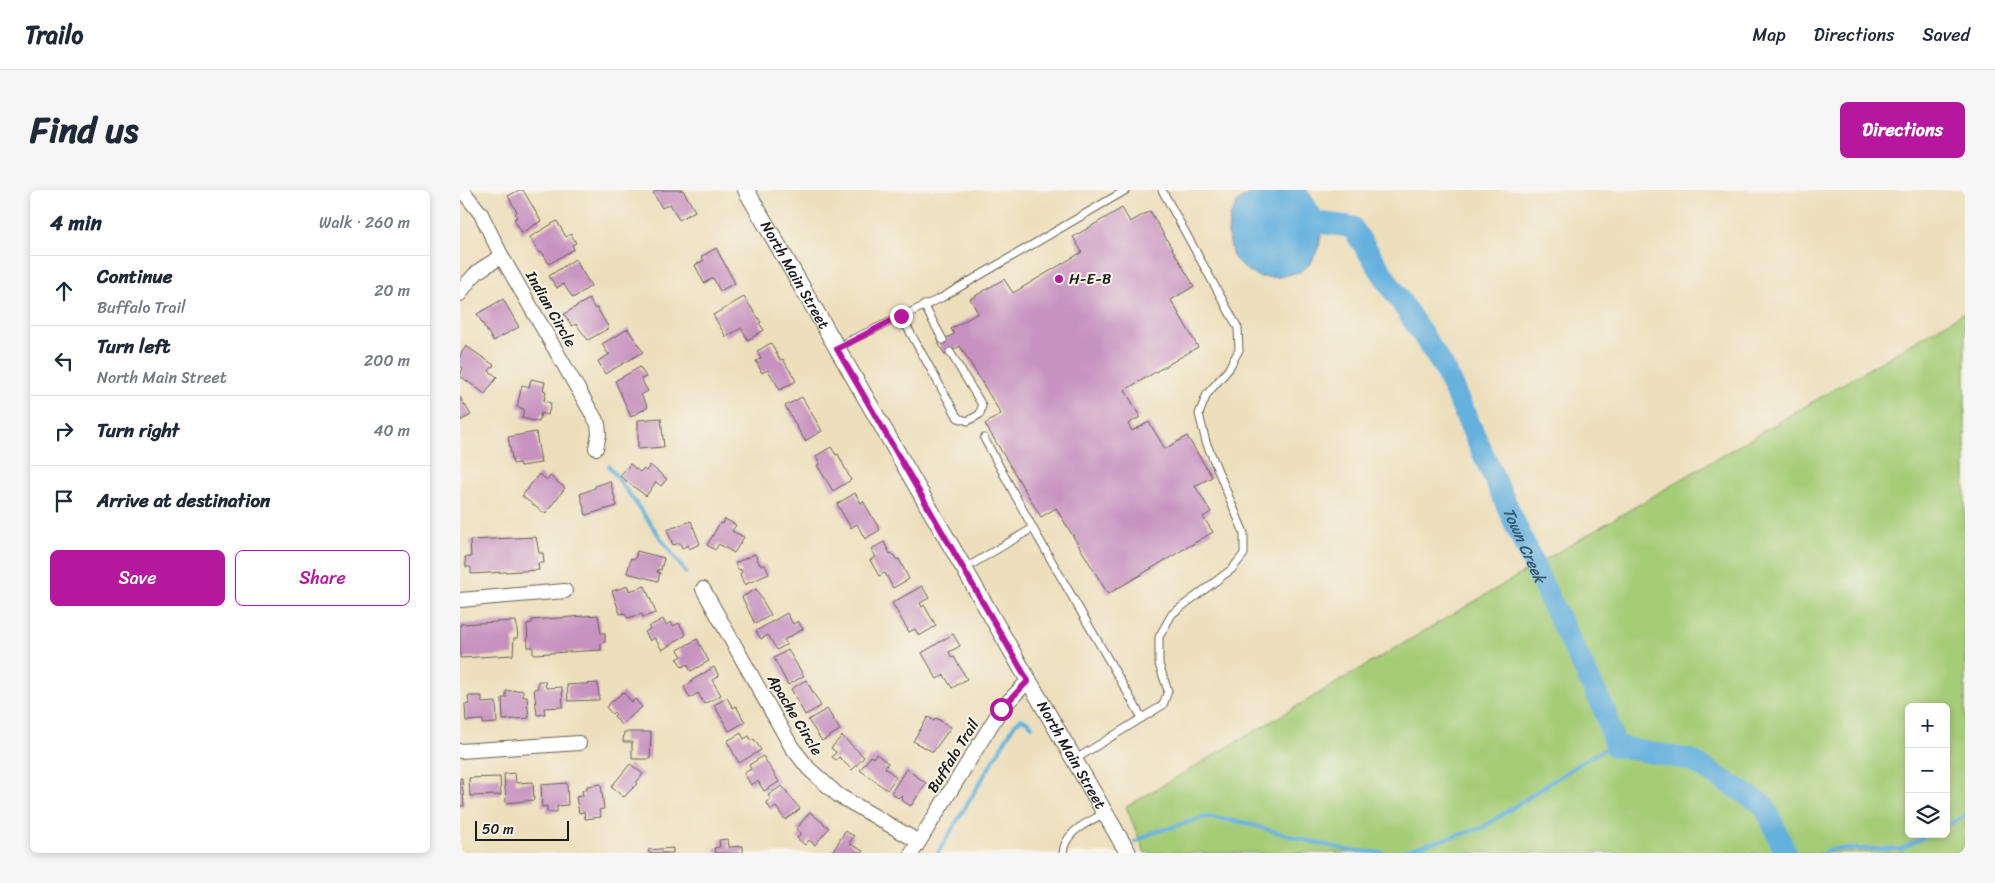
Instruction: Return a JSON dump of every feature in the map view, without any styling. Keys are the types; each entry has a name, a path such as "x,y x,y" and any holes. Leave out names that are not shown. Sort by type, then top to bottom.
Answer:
{"street":[{"name":"Indian Circle","path":"462,190 481,214 502,257 598,424 600,434 596,448"},
{"name":"North Main Street","path":"746,190 1128,853"},
{"path":"460,294 477,271 502,257"},
{"name":"Apache Circle","path":"703,588 791,746 809,769 838,795 915,847"},
{"path":"460,600 565,591"},
{"name":"Buffalo Trail","path":"915,847 1001,709 1028,681"},
{"path":"460,751 579,743"}],"lane":[{"path":"837,349 941,298 1126,190"},
{"path":"1074,760 1162,705 1168,691 1159,664 1159,637 1172,614 1232,568 1244,554 1244,533 1206,442 1199,414 1207,394 1228,370 1239,350 1238,328 1162,190"},
{"path":"924,305 943,340"},
{"path":"901,316 958,418 968,421 980,414 982,406 950,352"},
{"path":"984,438 1033,528 1142,718"},
{"path":"964,569 1033,528"},
{"path":"1063,853 1065,841 1072,832 1105,813"}],"green space":[{"path":"1965,312 1965,853 1145,853 1126,807"}],"water":[{"path":"1256,190 1294,190 1304,194 1317,210 1322,230 1319,246 1311,263 1302,271 1280,277 1259,277 1245,269 1233,257 1228,234 1230,217 1238,201"}],"building":[{"path":"523,190 541,221 522,233 514,219 517,217 515,214 517,212 508,196"},
{"path":"658,190 683,190 695,211 679,220 670,204 662,208 653,193"},
{"path":"1122,208 1130,222 1150,211 1194,286 1171,300 1198,347 1125,390 1140,417 1128,424 1132,431 1149,422 1165,449 1187,436 1212,477 1195,486 1211,512 1203,517 1213,532 1108,594 1056,508 1041,517 985,424 1001,414 960,346 945,355 938,343 954,334 951,329 978,313 970,299 1004,279 1013,293 1082,252 1073,237"},
{"path":"557,221 566,237 571,234 576,243 572,245 574,249 549,264 542,252 539,253 530,237"},
{"path":"716,248 735,283 720,291 713,278 704,283 695,265 704,260 701,257"},
{"path":"575,259 591,286 573,298 563,284 557,288 549,276"},
{"path":"744,297 761,322 759,323 764,330 748,340 741,328 726,337 713,315"},
{"path":"503,299 519,327 493,341 477,314"},
{"path":"589,299 609,328 588,340 576,324 572,326 564,314"},
{"path":"628,329 643,352 605,374 598,361 610,354 608,354 602,344"},
{"path":"771,343 780,360 783,359 796,381 780,390 768,370 762,373 756,361 761,358 757,351"},
{"path":"466,346 494,365 489,371 497,377 485,394 460,376 463,368 460,365 460,355"},
{"path":"640,367 646,377 641,379 648,391 641,395 648,407 631,417 615,381"},
{"path":"531,379 545,382 543,390 546,391 544,401 551,403 548,415 541,413 539,422 522,418 524,409 517,407 522,385 529,387"},
{"path":"460,397 471,415 460,421"},
{"path":"802,397 822,431 805,441 785,406"},
{"path":"661,418 664,447 638,449 638,420"},
{"path":"536,432 541,463 520,466 519,463 513,464 508,437"},
{"path":"831,447 836,455 838,454 851,480 833,491 817,465 820,464 816,456"},
{"path":"630,464 640,472 643,469 646,471 650,465 667,479 661,486 656,482 646,496 620,476"},
{"path":"539,474 547,480 550,476 565,488 545,514 522,496"},
{"path":"610,481 617,506 586,515 580,494"},
{"path":"855,493 861,503 863,501 880,530 865,539 857,524 851,528 837,504"},
{"path":"725,519 736,525 732,531 744,537 734,553 719,544 715,550 707,545 720,523 722,524"},
{"path":"691,521 700,544 689,549 688,545 682,548 680,543 673,545 667,530"},
{"path":"536,537 539,553 543,553 544,563 538,563 539,570 471,574 471,567 466,567 465,557 471,557 470,540"},
{"path":"884,542 890,554 892,553 897,560 899,559 909,579 893,588 885,573 879,576 870,560 876,557 871,549"},
{"path":"637,551 664,558 661,570 658,569 657,572 660,573 658,581 627,573 631,558 635,559"},
{"path":"755,554 760,565 765,565 769,574 744,585 740,574 742,572 740,569 738,570 735,563"},
{"path":"628,586 629,591 645,586 656,613 643,617 642,614 627,618 625,613 620,614 612,591"},
{"path":"922,586 929,598 920,603 922,607 924,605 936,626 919,636 915,629 909,632 892,603"},
{"path":"756,589 771,615 755,624 742,597"},
{"path":"787,613 793,624 798,621 803,629 784,640 787,644 777,650 768,635 761,639 756,631"},
{"path":"598,615 601,633 605,633 605,642 601,643 601,650 533,654 533,647 528,647 527,624 532,623 532,620"},
{"path":"663,619 666,625 671,622 673,626 679,623 686,635 662,650 655,638 650,641 645,632 650,629 648,627"},
{"path":"516,621 518,638 514,638 513,655 460,658 460,624"},
{"path":"953,634 960,646 949,652 967,679 952,688 944,675 937,679 922,653"},
{"path":"697,639 709,661 691,671 687,664 682,667 677,659 682,656 678,650"},
{"path":"788,650 804,676 788,685 774,658"},
{"path":"714,667 719,676 712,680 721,695 704,704 698,693 690,698 684,687"},
{"path":"806,680 821,706 805,715 791,689"},
{"path":"538,681 545,681 546,688 562,687 563,707 544,708 545,714 537,715 534,689 538,688"},
{"path":"598,683 599,700 568,701 567,685"},
{"path":"523,690 523,697 527,697 529,718 503,720 502,698 506,698 506,691"},
{"path":"623,692 632,702 635,699 642,707 621,725 614,716 616,714 614,712 612,714 606,707"},
{"path":"468,696 482,696 482,703 496,702 497,723 483,724 483,720 466,721 465,704 469,704"},
{"path":"727,698 733,708 736,706 745,722 729,731 714,705"},
{"path":"827,709 840,730 822,741 808,720"},
{"path":"928,717 934,721 936,718 951,727 933,752 913,741"},
{"path":"624,732 651,732 650,759 632,759 632,742 623,742"},
{"path":"741,733 744,739 749,736 751,741 754,739 761,750 739,763 727,741"},
{"path":"842,736 864,757 852,770 839,757 836,760 832,757 836,752 831,748"},
{"path":"876,754 888,763 885,768 896,777 887,790 860,770 871,756 873,758"},
{"path":"763,756 779,782 764,791 758,781 751,785 744,773 751,769 749,765"},
{"path":"630,764 643,774 637,784 624,797 611,787"},
{"path":"906,769 926,783 911,806 901,800 902,797 898,798 891,793"},
{"path":"515,773 516,783 533,782 534,800 506,803 504,774"},
{"path":"500,777 501,795 470,796 469,778"},
{"path":"460,778 462,778 464,806 460,806"},
{"path":"567,783 568,805 557,806 557,812 547,812 547,806 542,807 541,785"},
{"path":"601,784 604,809 599,810 601,817 585,819 584,812 579,813 576,797 583,796 582,790 587,790 587,786"},
{"path":"782,786 800,809 785,820 776,807 771,810 766,802 771,799 768,795"},
{"path":"810,812 829,828 815,845 809,840 805,845 797,838 801,833 796,829"},
{"path":"845,831 854,836 849,843 863,851 862,853 832,853"},
{"path":"728,839 729,847 743,846 743,853 715,853 714,848 720,847 719,840"},
{"path":"673,848 673,853 649,853 648,850"}],"waterway":[{"name":"Town Creek","path":"1295,190 1315,222 1352,227 1443,366 1550,600 1604,709 1615,746 1691,760 1764,805 1786,853"},
{"path":"609,466 686,573"},
{"path":"938,853 1015,724 1021,719 1032,726"},
{"path":"1397,853 1482,828 1582,762 1615,746"},
{"path":"1950,824 1965,816"},
{"path":"1135,842 1152,833 1206,817 1242,822 1347,850 1384,853"},
{"path":"1825,853 1831,849 1901,849 1922,838"}],"place":[{"name":"H-E-B","path":"1059,279"}],"route":[{"path":"901,316 853,339 837,349 1028,681 1021,686 1001,709"}]}
